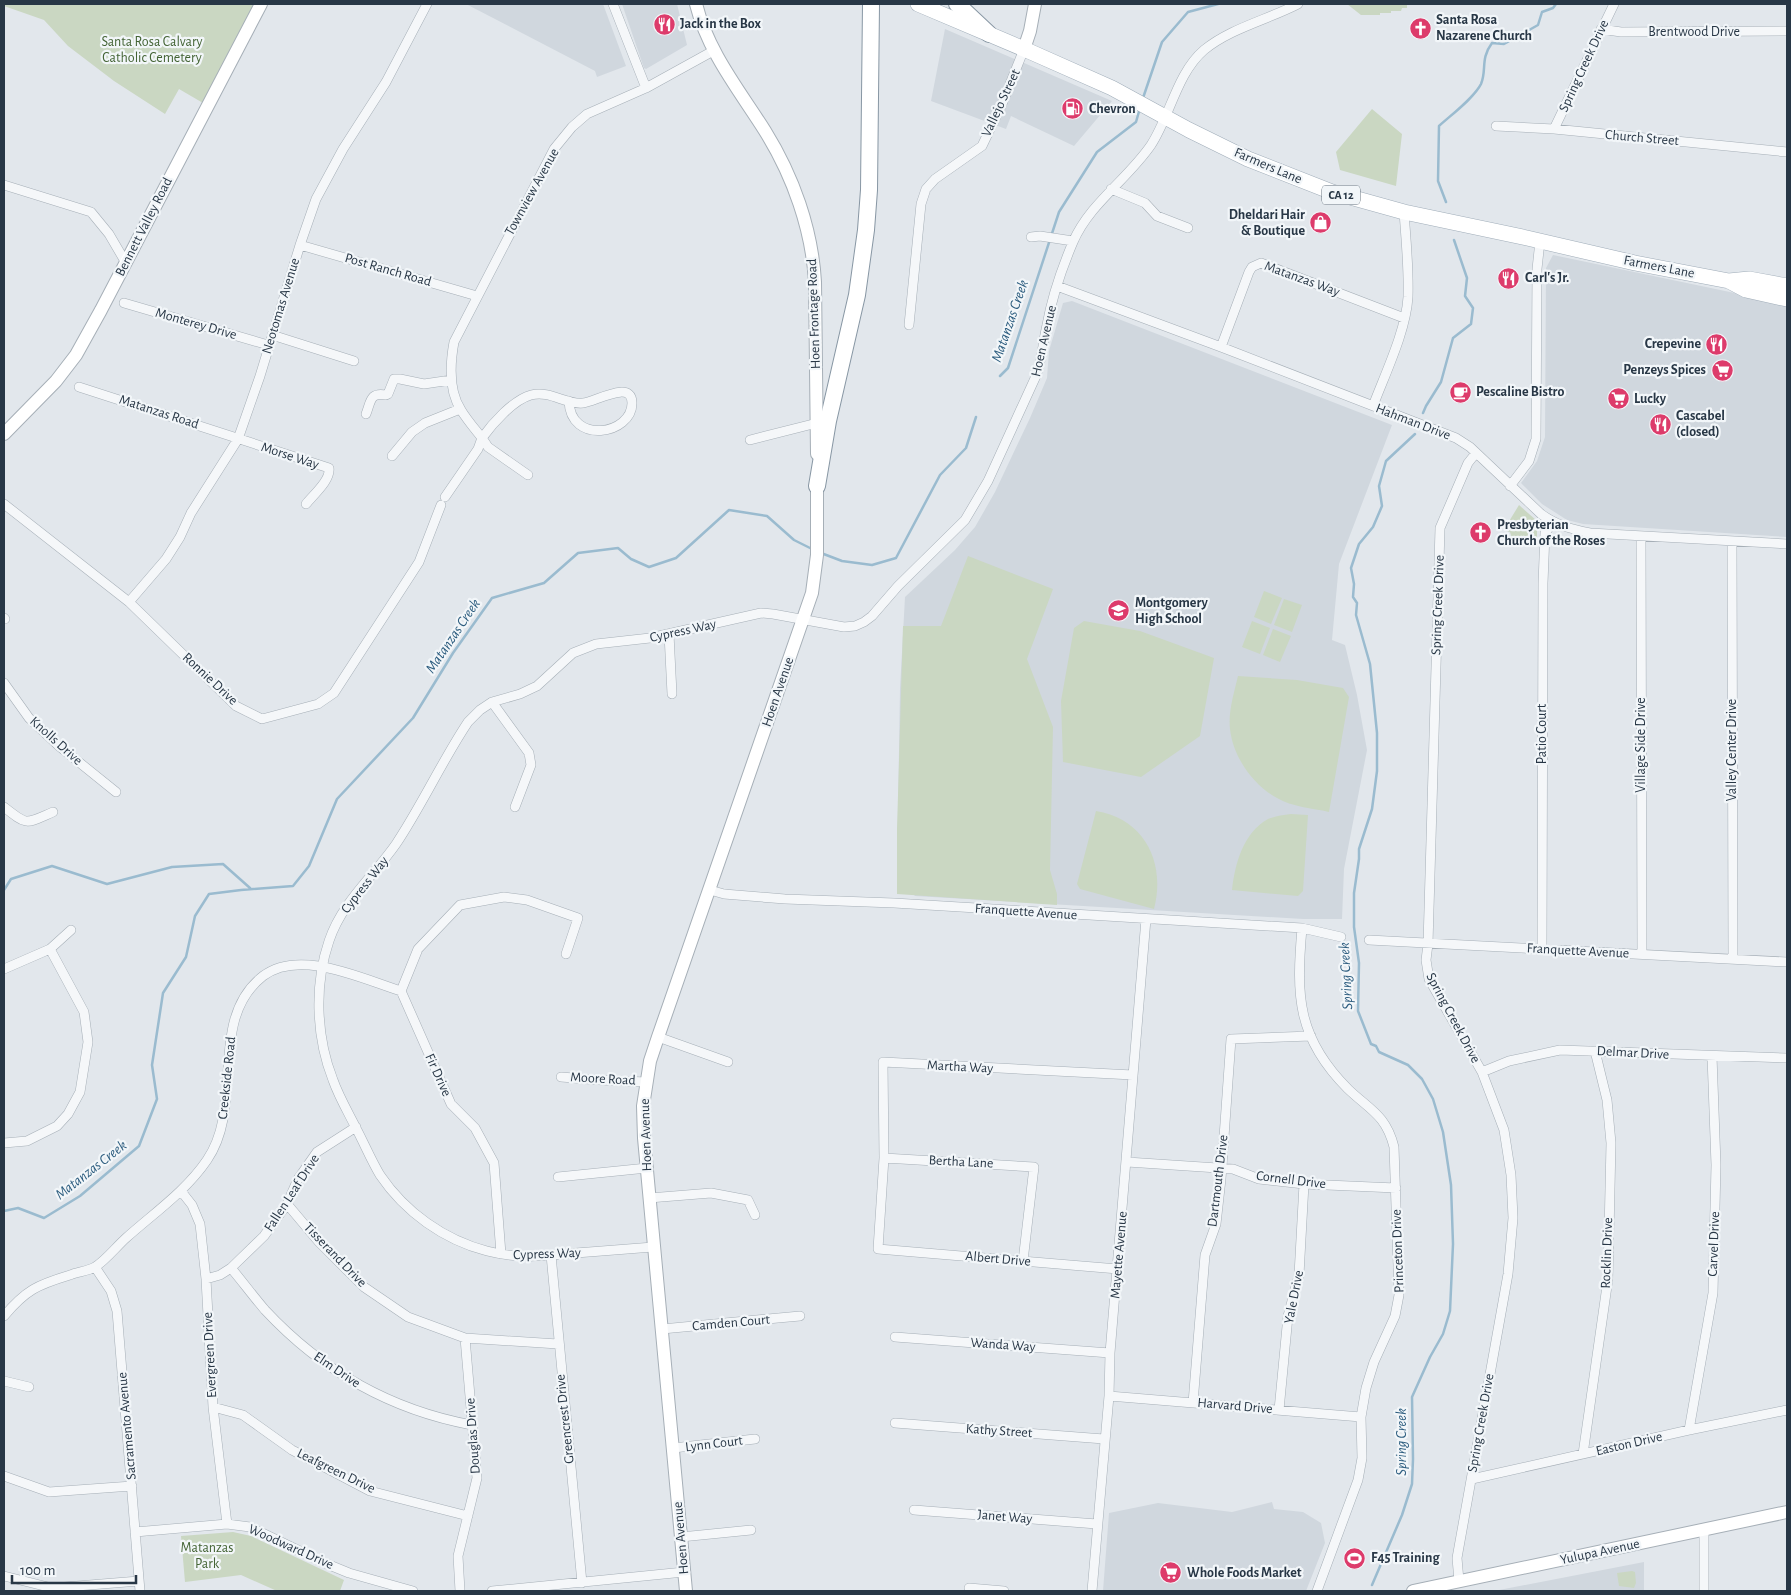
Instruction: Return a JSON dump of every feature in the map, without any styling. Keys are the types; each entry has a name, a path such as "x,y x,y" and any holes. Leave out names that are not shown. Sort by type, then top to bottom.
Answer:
{"highway":[{"name":"CA 12","path":"957,4 989,34"},
{"path":"817,486 828,421 857,295 866,230 869,190 872,11"}],"main road":[{"name":"Farmers Lane","path":"918,4 1087,76 1214,143 1268,168 1332,192 1404,212 1635,263 1729,281 1749,279 1787,286"},
{"name":"Farmers Lane","path":"1729,281 1746,290 1787,299"}],"street":[{"name":"Bennett Valley Road","path":"4,434 56,381 76,355 262,4"},
{"name":"Neotomas Avenue","path":"129,602 166,559 180,537 191,514 238,439 316,199 328,174 386,82 427,4"},
{"path":"613,4 646,88"},
{"name":"Hoen Frontage Road","path":"696,4 703,28 713,51 776,150 792,184 806,226 813,259 815,282 818,536 816,572 812,593 802,620"},
{"name":"Vallejo Street","path":"909,325 921,204 926,189 935,179 982,146 1002,104 1024,49 1030,31 1035,4"},
{"name":"Hoen Avenue","path":"686,1591 653,1247 643,1106 646,1082 658,1037 802,620 844,628 864,622 965,520 988,481 1036,376 1040,366 1048,317 1057,286 1073,241 1090,212 1150,146 1166,117 1187,71 1203,51 1221,38 1298,4"},
{"name":"Spring Creek Drive","path":"1554,130 1614,4"},
{"name":"Brentwood Drive","path":"1601,28 1621,32 1787,31"},
{"name":"Townview Avenue","path":"528,475 488,447 460,409 451,380 454,342 554,149 572,127 586,114 646,88 713,51"},
{"name":"Church Street","path":"1496,126 1787,152"},
{"path":"4,185 91,212 110,234 126,263"},
{"path":"1111,189 1145,203 1157,216 1188,228"},
{"path":"1373,406 1404,318 1408,289 1404,212"},
{"path":"1036,237 1073,241"},
{"path":"1510,486 1529,461 1536,439 1537,274 1540,241"},
{"name":"Post Ranch Road","path":"300,245 477,296"},
{"name":"Matanzas Way","path":"1221,347 1249,272 1252,267 1261,263 1404,318"},
{"name":"Hahman Drive","path":"1057,286 1456,438 1476,453 1541,514 1553,522 1568,528 1590,533 1787,544"},
{"name":"Monterey Drive","path":"124,303 268,345"},
{"path":"272,335 354,361"},
{"path":"366,414 373,396 376,394 388,394 394,379 424,384 451,380"},
{"name":"Matanzas Road","path":"79,387 238,439"},
{"path":"482,438 491,426 512,406 530,395 551,395 582,403 622,391 630,396 632,408 626,417 614,428 602,431 586,428 574,422 569,410 569,401"},
{"path":"392,456 412,432 425,423 460,409"},
{"path":"750,440 817,423"},
{"name":"Ronnie Drive","path":"4,504 129,602 236,706 262,719 318,704 334,692 419,562 443,501 478,449 482,438"},
{"name":"Morse Way","path":"238,439 329,468 330,473 325,482 306,504"},
{"name":"Spring Creek Drive","path":"1459,1581 1457,1558 1508,1274 1513,1218 1511,1175 1504,1130 1482,1072 1429,979 1426,960 1440,528 1468,463 1476,453"},
{"name":"Patio Court","path":"1542,949 1542,583 1545,533 1553,522"},
{"name":"Village Side Drive","path":"1641,536 1642,954"},
{"name":"Valley Center Drive","path":"1732,541 1733,958"},
{"name":"Cypress Way","path":"653,1247 550,1255 514,1256 501,1254 454,1239 438,1231 410,1209 393,1192 379,1173 333,1082 324,1052 320,1028 319,1008 322,966 329,940 346,905 387,857 402,835 468,722 480,710 492,702 520,694 537,686 567,658 588,646 638,640 761,613 802,620"},
{"path":"669,634 672,694"},
{"name":"Knolls Drive","path":"4,683 29,718 59,746 116,792"},
{"path":"492,702 529,753 530,765 515,807"},
{"path":"4,807 21,821 30,822 53,812"},
{"name":"Franquette Avenue","path":"710,890 724,894 785,899 894,903 1302,928 1341,937"},
{"path":"401,991 418,949 460,905 504,897 527,900 578,918 566,954"},
{"name":"Mayette Avenue","path":"1092,1591 1146,919"},
{"name":"Princeton Drive","path":"1302,928 1299,987 1302,1009 1311,1036 1330,1070 1381,1118 1386,1125 1394,1147 1399,1302 1395,1316 1371,1369 1364,1398 1361,1417 1362,1458 1360,1472 1317,1591"},
{"path":"4,969 50,949 71,930"},
{"name":"Franquette Avenue","path":"1369,940 1787,962"},
{"path":"4,1143 27,1141 57,1126 68,1114 80,1092 88,1042 84,1012 50,949"},
{"name":"Creekside Road","path":"4,1316 19,1299 46,1282 95,1267 181,1191 208,1159 219,1137 225,1116 233,1023 239,1005 249,990 264,975 301,963 322,966 401,991"},
{"name":"Fir Drive","path":"401,991 451,1104 475,1128 494,1163 501,1254"},
{"name":"Dartmouth Drive","path":"1193,1403 1206,1255 1216,1224 1231,1039 1311,1036"},
{"path":"658,1037 728,1062"},
{"name":"Delmar Drive","path":"1482,1072 1508,1061 1560,1050 1787,1058"},
{"name":"Rocklin Drive","path":"1583,1454 1608,1279 1610,1143 1607,1100 1595,1051"},
{"name":"Carvel Drive","path":"1689,1430 1713,1293 1716,1165 1712,1056"},
{"name":"Martha Way","path":"884,1158 884,1062 1133,1075"},
{"name":"Moore Road","path":"561,1077 646,1082"},
{"name":"Fallen Leaf Drive","path":"206,1279 220,1275 231,1268 264,1236 287,1204 298,1178 317,1152 356,1127"},
{"name":"Albert Drive","path":"884,1158 878,1249 1118,1269"},
{"name":"Bertha Lane","path":"884,1158 1034,1167 1023,1261"},
{"name":"Cornell Drive","path":"1127,1162 1233,1169 1259,1178 1304,1184 1396,1188"},
{"path":"558,1177 647,1168"},
{"name":"Yale Drive","path":"1279,1410 1288,1316 1299,1275 1304,1184"},
{"name":"Evergreen Drive","path":"181,1191 192,1205 200,1224 206,1279 213,1407 227,1524"},
{"path":"649,1198 711,1193 728,1195 748,1200 755,1215"},
{"name":"Tisserand Drive","path":"287,1204 319,1242 364,1287 408,1316 465,1338 558,1344"},
{"name":"Greencrest Drive","path":"550,1255 582,1583"},
{"name":"Sacramento Avenue","path":"95,1267 110,1291 117,1311 140,1591"},
{"name":"Elm Drive","path":"231,1268 264,1309 300,1344 349,1380 410,1409 444,1420 472,1426"},
{"name":"Camden Court","path":"662,1329 800,1316"},
{"name":"Wanda Way","path":"895,1337 1110,1353"},
{"name":"Douglas Drive","path":"460,1591 458,1556 460,1540 477,1478 465,1338"},
{"path":"4,1381 29,1387"},
{"name":"Harvard Drive","path":"1109,1396 1361,1417"},
{"name":"Leafgreen Drive","path":"213,1407 243,1415 292,1450 370,1491 468,1516"},
{"name":"Easton Drive","path":"1472,1479 1787,1410"},
{"name":"Kathy Street","path":"895,1423 1104,1439"},
{"name":"Lynn Court","path":"673,1448 755,1439"},
{"path":"4,1476 49,1492 132,1486"},
{"name":"Janet Way","path":"914,1510 1097,1524"},
{"name":"Yulupa Avenue","path":"1413,1591 1787,1512"},
{"name":"Woodward Drive","path":"135,1532 227,1524 250,1526 349,1573 413,1591"},
{"path":"681,1537 751,1530"},
{"path":"1704,1530 1704,1591"},
{"path":"492,1591 684,1572"},
{"path":"4,1576 52,1588 139,1582"},
{"path":"969,1588 1004,1591"}],"shaded area":[{"path":"466,4 603,4 626,66 597,77 595,71"},
{"path":"622,4 677,4 687,45 646,69 644,68"},
{"path":"945,29 1112,101 1074,146 1011,116 1006,129 931,101"},
{"path":"1553,255 1787,304 1787,537 1583,524 1567,520 1542,504 1521,483 1537,461 1545,437 1546,268"},
{"name":"Montgomery High School","path":"1072,301 1392,425 1339,564 1332,640 1345,645 1367,750 1344,869 1342,919 1303,919 915,896 897,876 900,689 905,597 955,550 975,527 995,492 1047,378 1049,351 1063,303"},
{"path":"1272,1502 1274,1509 1303,1512 1321,1523 1325,1543 1306,1591 1103,1591 1109,1513 1158,1503 1232,1512"},
{"path":"1644,1562 1644,1591 1494,1591"}],"green space":[{"name":"Santa Rosa Calvary Catholic Cemetery","path":"4,4 257,4 203,103 179,89 165,114 114,81 68,46 44,20 4,6"},
{"path":"1347,4 1407,4 1407,8 1402,8 1401,11 1391,11 1391,13 1380,13 1380,15 1361,15"},
{"path":"1372,109 1402,134 1396,186 1340,170 1336,152"},
{"path":"1519,505 1537,521 1537,540 1512,538 1510,532 1506,531 1504,523 1508,523"},
{"path":"968,556 1053,589 1027,659 1053,727 1050,870 1057,894 1057,905 897,894 903,626 941,626"},
{"path":"1264,591 1282,598 1271,624 1254,617"},
{"path":"1284,599 1302,605 1292,632 1274,625"},
{"path":"1084,621 1140,631 1214,658 1200,736 1141,777 1063,762 1061,701 1074,628"},
{"path":"1252,621 1270,628 1260,654 1242,647"},
{"path":"1273,629 1291,636 1280,662 1263,655"},
{"path":"1238,676 1297,680 1343,688 1349,697 1329,812 1283,801 1268,792 1252,778 1235,750 1230,729 1231,709"},
{"path":"1096,811 1127,823 1139,833 1148,846 1154,860 1157,875 1154,909 1080,889 1077,884"},
{"path":"1291,814 1308,815 1303,891 1298,896 1232,890 1238,860 1252,832 1268,819"},
{"name":"Matanzas Park","path":"233,1532 251,1536 344,1580 340,1591 277,1591 241,1575 185,1582 181,1536"},
{"path":"1635,1572 1636,1583 1634,1588 1619,1586 1617,1573"}],"waterway":[{"name":"Matanzas Creek","path":"1143,98 1162,42 1188,12 1218,4"},
{"name":"Spring Creek","path":"1446,202 1438,181 1439,126 1468,101 1478,89 1483,79 1486,54 1492,43 1504,44 1538,25 1542,12 1553,8 1556,4"},
{"name":"Matanzas Creek","path":"1000,376 1008,368 1059,212 1097,152 1136,122 1140,108"},
{"name":"Spring Creek","path":"1423,413 1441,382 1453,338 1471,324 1473,308 1465,296 1467,278 1454,240"},
{"name":"Matanzas Creek","path":"821,553 842,561 872,565 896,558 940,475 966,448 976,417"},
{"name":"Spring Creek","path":"1372,1585 1402,1515 1412,1484 1412,1397 1430,1357 1443,1334 1450,1311 1453,1244 1451,1185 1443,1132 1433,1099 1422,1079 1408,1065 1379,1052 1376,1046 1371,1044 1358,1011 1359,963 1354,927 1354,893 1359,849 1372,809 1377,771 1377,733 1370,664 1356,615 1357,603 1353,597 1354,584 1351,568 1359,544 1373,527 1382,506 1379,486 1386,461 1415,434"},
{"name":"Matanzas Creek","path":"4,1211 18,1208 44,1218 80,1196 139,1146 157,1099 152,1065 163,993 186,957 195,916 209,894 293,886 309,866 337,799 413,718 453,653 492,598 544,583 578,553 618,548 631,559 649,567 676,558 729,510 767,516 794,540 814,550"},
{"path":"4,890 11,879 52,866 107,884 172,867 223,864 250,888"}],"place":[{"name":"Jack in the Box","path":"664,24"},
{"name":"Santa Rosa Nazarene Church","path":"1420,28"},
{"name":"Chevron","path":"1073,109"},
{"name":"Dheldari Hair & Boutique","path":"1321,223"},
{"name":"Carl's Jr.","path":"1509,278"},
{"name":"Crepevine","path":"1717,344"},
{"name":"Penzeys Spices","path":"1722,370"},
{"name":"Pescaline Bistro","path":"1460,392"},
{"name":"Lucky","path":"1618,399"},
{"name":"Cascabel (closed)","path":"1660,424"},
{"name":"Presbyterian Church of the Roses","path":"1481,533"},
{"name":"Montgomery High School","path":"1119,611"},
{"name":"F45 Training","path":"1355,1558"},
{"name":"Whole Foods Market","path":"1171,1573"}]}
